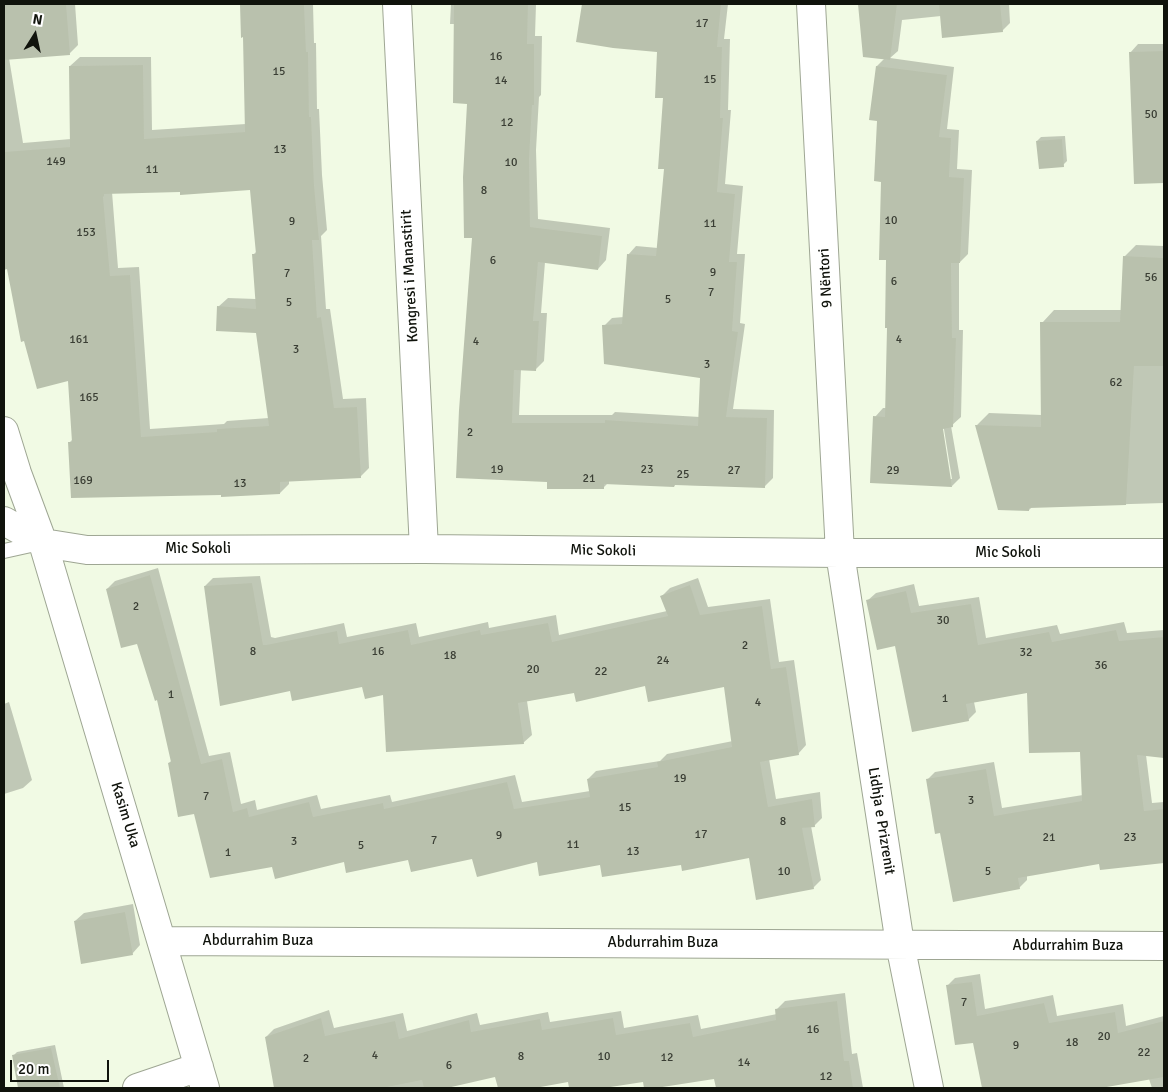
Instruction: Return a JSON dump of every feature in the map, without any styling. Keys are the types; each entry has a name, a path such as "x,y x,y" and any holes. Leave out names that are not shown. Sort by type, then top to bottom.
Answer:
{"street":[{"name":"Kongresi i Manastirit","path":"397,4 424,549"},
{"name":"9 Nëntori","path":"811,4 840,553"},
{"name":"Kasim Uka","path":"4,431 17,473 43,543 202,1078"},
{"path":"4,521 43,543"},
{"name":"Mic Sokoli","path":"43,543 87,550 424,549 840,553 1164,553"},
{"name":"Lidhja e Prizrenit","path":"840,553 900,944 929,1088"},
{"name":"Abdurrahim Buza","path":"162,941 1164,946"},
{"path":"137,1088 202,1078"}],"lane":[{"path":"4,551 43,543"}],"building":[{"path":"4,4 66,4 70,55 4,60"},
{"path":"240,4 304,4 306,52 308,52 309,117 311,117 319,240 312,240 317,318 321,317 334,408 357,407 361,478 280,482 280,494 221,497 221,495 71,498 68,442 72,442 68,381 37,389 24,341 21,342 7,269 4,270 4,152 70,147 69,66 143,65 144,139 245,132 243,37 241,38","holes":["250,190 256,254 252,254 256,309 217,306 216,331 256,333 269,426 217,429 217,432 141,437 130,275 110,276 104,194 180,192 180,195"]},
{"path":"454,4 528,4 527,44 534,44 534,105 532,105 529,159 530,227 602,236 598,270 538,262 533,321 539,321 536,371 514,370 512,423 605,423 605,420 698,426 700,378 604,364 602,325 622,324 627,254 656,256 664,169 658,169 663,98 655,98 657,52 576,42 582,4 721,4 717,47 722,47 720,118 723,118 717,192 735,194 729,262 737,262 732,331 738,332 726,417 767,418 765,488 604,484 604,489 547,489 547,482 456,478 459,410 472,238 464,238 463,177 467,104 453,103"},
{"path":"858,4 897,4 890,60 863,57"},
{"path":"939,4 1000,4 1003,32 942,38"},
{"path":"1164,51 1164,183 1134,184 1129,52"},
{"path":"876,66 947,75 939,137 951,138 949,177 964,178 960,263 951,263 952,338 956,338 953,427 943,429 952,487 870,483 873,416 885,417 887,328 885,328 886,260 879,260 881,182 874,181 877,121 869,120"},
{"path":"1062,139 1064,167 1039,169 1036,141"},
{"path":"1123,256 1164,258 1164,366 1134,366 1126,505 1029,508 1029,511 998,510 975,425 1041,427 1040,322 1120,322"},
{"path":"150,575 201,764 222,759 233,812 247,808 249,817 309,802 313,817 383,803 384,809 507,782 514,809 590,797 587,779 658,767 657,762 732,747 724,687 648,702 645,686 576,702 574,693 518,703 524,744 386,752 383,695 365,699 362,687 292,701 290,691 220,706 204,586 252,583 263,645 337,631 339,644 408,630 411,645 480,630 481,635 548,623 552,642 668,616 660,596 690,585 700,615 762,606 771,669 786,667 799,755 760,762 768,807 812,799 815,827 802,828 814,889 756,900 749,858 682,871 681,865 602,877 600,865 539,876 537,862 477,877 472,859 411,872 408,860 346,873 344,862 275,879 272,867 210,878 194,814 178,817 168,763 171,762 157,700 155,701 137,644 121,648 106,589"},
{"path":"906,591 911,613 971,604 978,645 1049,632 1052,642 1116,630 1119,641 1164,637 1164,758 1137,755 1144,811 1164,809 1164,863 1100,870 1099,864 1018,878 1020,889 953,902 940,833 935,834 926,779 986,769 994,816 1082,801 1080,752 1029,753 1027,693 966,704 969,721 912,732 895,646 877,650 866,600"},
{"path":"125,912 133,955 81,964 74,921"},
{"path":"972,982 977,1016 1044,1003 1049,1023 1115,1012 1118,1033 1164,1021 1164,1077 1101,1088 982,1088 973,1043 955,1045 946,985"},
{"path":"837,1001 844,1061 849,1061 853,1088 716,1088 714,1079 656,1088 644,1088 643,1082 604,1088 569,1088 568,1082 535,1088 498,1088 495,1077 447,1088 424,1088 422,1080 382,1088 274,1088 265,1037 321,1018 325,1036 395,1021 399,1039 469,1020 471,1032 540,1019 542,1030 613,1018 616,1035 690,1023 693,1037 776,1020 775,1009"},
{"path":"51,1048 60,1088 18,1088 12,1055"}]}
